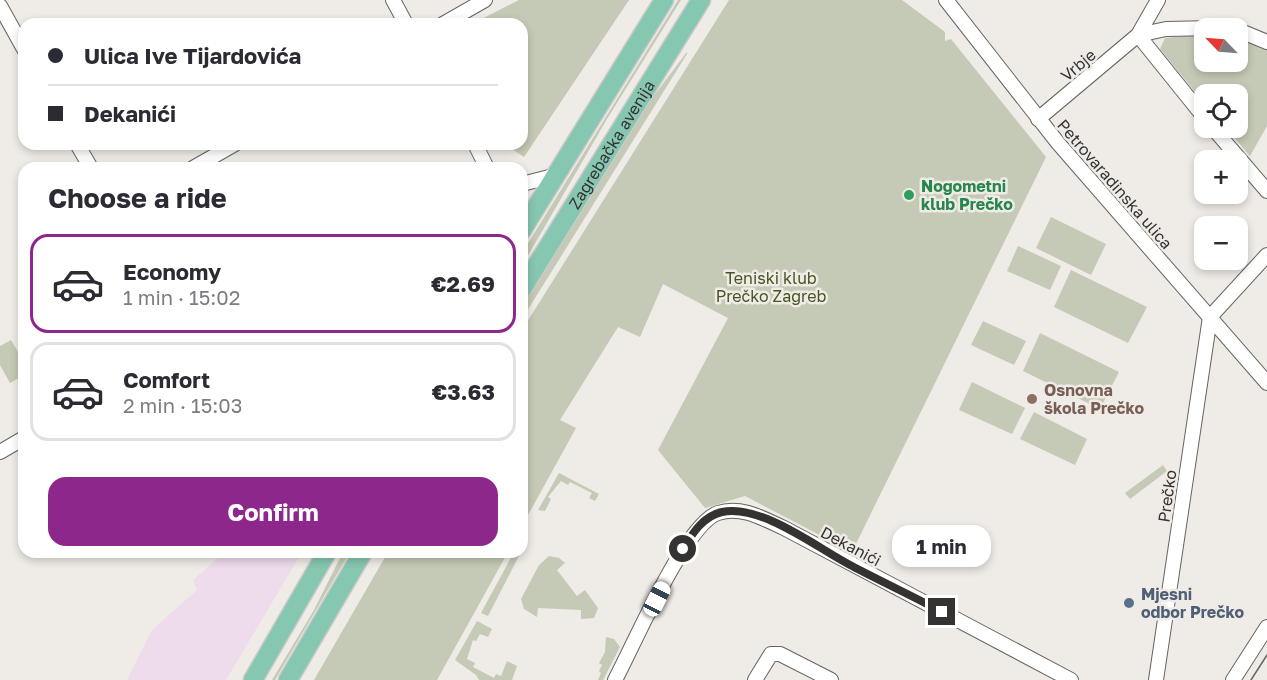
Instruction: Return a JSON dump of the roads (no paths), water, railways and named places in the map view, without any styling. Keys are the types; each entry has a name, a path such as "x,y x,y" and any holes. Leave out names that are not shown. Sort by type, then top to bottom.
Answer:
{"main road":[{"name":"Zagrebačka avenija","path":"528,221 664,0"},
{"name":"Zagrebačka avenija","path":"528,279 701,0"},
{"path":"253,680 324,558"},
{"path":"288,680 359,558"}],"street":[{"path":"393,0 403,18"},
{"path":"454,18 485,0"},
{"name":"Petrovaradinska ulica","path":"946,0 1038,119 1189,296 1267,383"},
{"name":"Vrbje","path":"1038,119 1138,35 1158,0"},
{"path":"0,6 18,38"},
{"name":"Vrbje","path":"1138,35 1166,29 1194,28"},
{"path":"1248,34 1267,42"},
{"path":"1138,35 1194,105"},
{"path":"1222,138 1267,190"},
{"path":"204,162 224,150"},
{"path":"528,182 557,175"},
{"path":"1210,317 1267,255"},
{"name":"Prečko","path":"1156,680 1210,317"},
{"path":"0,452 18,442"},
{"name":"Dekanići","path":"615,680 687,542 707,519 719,513 742,512 784,528 850,565 1071,680"},
{"path":"1233,680 1267,627"},
{"path":"755,680 764,661 771,654 780,654 831,680"}],"tram line":[{"path":"1251,680 1267,655"}],"place":[{"name":"Nogometni klub Prečko","path":"909,195"},
{"name":"Osnovna škola Prečko","path":"1032,399"},
{"name":"Mjesni odbor Prečko","path":"1129,603"}],"park label":[{"name":"Teniski klub Prečko Zagreb","path":"771,287"}]}
